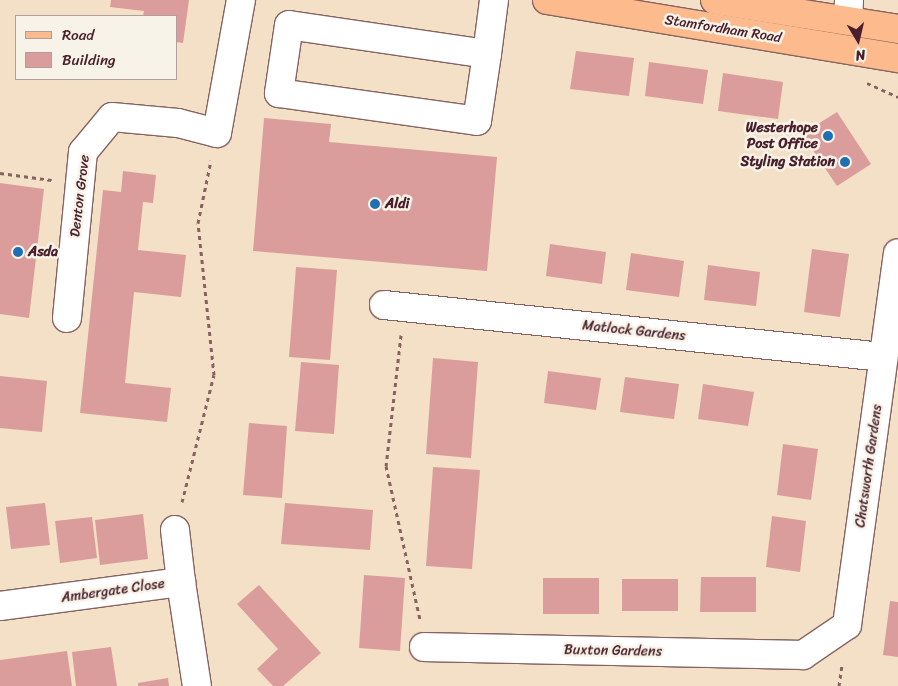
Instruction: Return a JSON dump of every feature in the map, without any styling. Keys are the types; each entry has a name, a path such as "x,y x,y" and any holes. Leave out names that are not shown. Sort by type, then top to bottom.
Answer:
{"main road":[{"name":"Stamfordham Road","path":"547,0 898,58"},
{"name":"Stamfordham Road","path":"715,0 848,10 898,29"}],"street":[{"path":"217,133 241,0"},
{"path":"487,54 289,25 279,93 477,121 487,54 494,0"},
{"name":"Denton Grove","path":"67,318 83,152 112,117 178,123 217,133"},
{"name":"Chatsworth Gardens","path":"802,655 847,626 898,253"},
{"name":"Matlock Gardens","path":"394,306 883,357"},
{"path":"175,530 181,582"},
{"name":"Ambergate Close","path":"0,606 181,582 197,686"},
{"name":"Buxton Gardens","path":"424,647 802,655"}],"path":[{"path":"175,530 214,375 198,223 217,133"},
{"path":"0,173 80,183"},
{"path":"394,306 386,466 411,566 424,647"}],"building":[{"path":"111,0 189,0 183,43 178,42 178,15 143,15 144,11 110,7"},
{"path":"576,51 634,58 629,96 570,89"},
{"path":"649,62 708,70 703,104 645,96"},
{"path":"723,73 783,82 778,119 718,111"},
{"path":"837,112 871,164 837,186 802,134"},
{"name":"Aldi","path":"264,118 331,124 329,142 497,157 487,271 253,251"},
{"path":"123,171 156,175 153,203 143,202 138,250 186,255 181,297 134,292 125,383 171,388 167,422 80,413 103,190 121,192"},
{"name":"Asda","path":"0,183 44,189 29,318 0,314"},
{"path":"550,244 606,252 602,284 546,276"},
{"path":"812,249 849,254 840,317 804,312"},
{"path":"631,253 684,261 679,297 626,290"},
{"path":"708,265 760,272 756,306 704,300"},
{"path":"296,267 337,270 330,360 289,357"},
{"path":"433,358 478,362 471,458 426,454"},
{"path":"301,362 339,365 334,434 295,431"},
{"path":"548,371 601,378 596,410 544,403"},
{"path":"0,376 47,381 42,432 0,428"},
{"path":"625,377 679,384 674,419 620,412"},
{"path":"703,384 754,392 748,426 698,419"},
{"path":"249,423 287,426 282,498 243,495"},
{"path":"783,444 818,449 811,500 777,495"},
{"path":"433,467 480,470 472,569 426,566"},
{"path":"45,503 50,545 11,549 6,507"},
{"path":"285,503 373,510 370,550 281,544"},
{"path":"143,514 148,559 100,565 95,520"},
{"path":"772,516 806,521 800,572 766,567"},
{"path":"92,517 97,558 60,563 55,521"},
{"path":"364,575 405,578 400,651 359,648"},
{"path":"701,577 756,577 756,612 700,612"},
{"path":"543,578 599,578 599,614 543,614"},
{"path":"622,579 678,579 678,611 622,611"},
{"path":"259,585 321,653 283,686 273,686 257,669 278,649 237,604"},
{"path":"890,601 898,602 898,657 883,655"},
{"path":"111,647 117,686 76,686 72,652"},
{"path":"67,651 72,686 0,686 0,660"},
{"path":"168,678 169,686 138,686 138,683"}],"place":[{"name":"Westerhope Post Office","path":"828,136"},
{"name":"Styling Station","path":"845,162"},
{"name":"Aldi","path":"375,204"},
{"name":"Asda","path":"18,252"}]}
